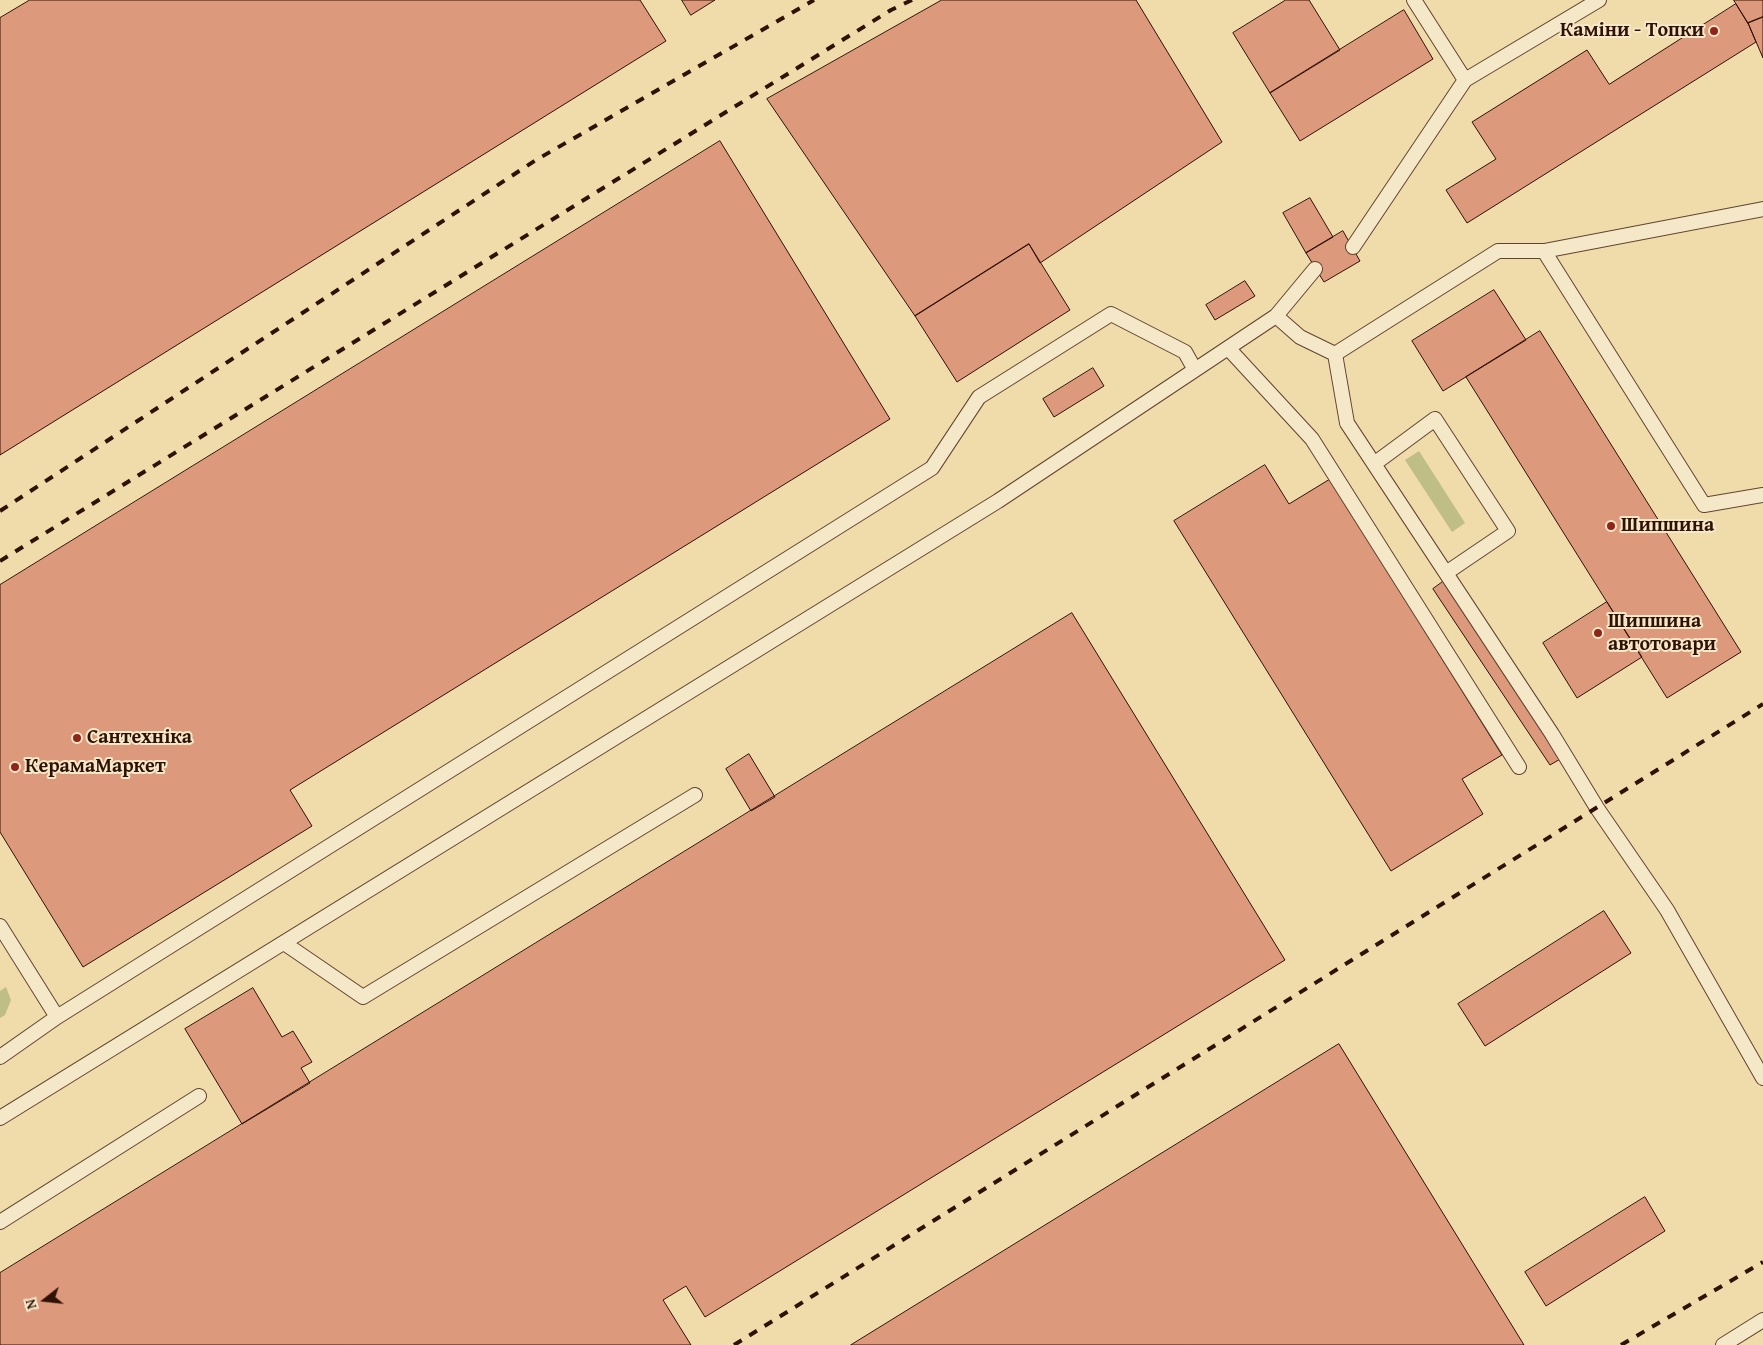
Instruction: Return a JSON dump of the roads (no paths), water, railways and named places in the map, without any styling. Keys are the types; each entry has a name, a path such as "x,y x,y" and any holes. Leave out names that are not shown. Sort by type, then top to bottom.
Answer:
{"lane":[{"path":"1414,0 1465,80"},
{"path":"1353,247 1465,80 1599,0"},
{"path":"1335,354 1498,252 1544,251 1763,209"},
{"path":"1544,251 1704,506 1763,495"},
{"path":"0,1118 998,501 1276,316 1316,269"},
{"path":"0,1057 57,1017 932,468 979,397 1111,314 1185,352 1195,370"},
{"path":"1276,316 1300,337 1335,354"},
{"path":"1228,348 1312,439 1519,766"},
{"path":"1335,354 1347,423 1552,734 1597,808 1667,910 1763,1078"},
{"path":"1374,464 1435,419 1508,531 1446,573"},
{"path":"284,943 363,997 695,795"},
{"path":"0,926 57,1017"},
{"path":"0,1222 199,1096"},
{"path":"1723,1345 1763,1320"}],"railway":[{"path":"0,511 536,160 814,0"},
{"path":"0,561 891,10 912,0"},
{"path":"734,1345 1763,704"},
{"path":"1621,1345 1763,1262"}],"place":[{"name":"Каміни - Топки","path":"1714,31"},
{"name":"Шипшина","path":"1611,526"},
{"name":"Шипшина автотовари","path":"1598,633"},
{"name":"Сантехніка","path":"77,738"},
{"name":"КерамаМаркет","path":"15,767"}]}
